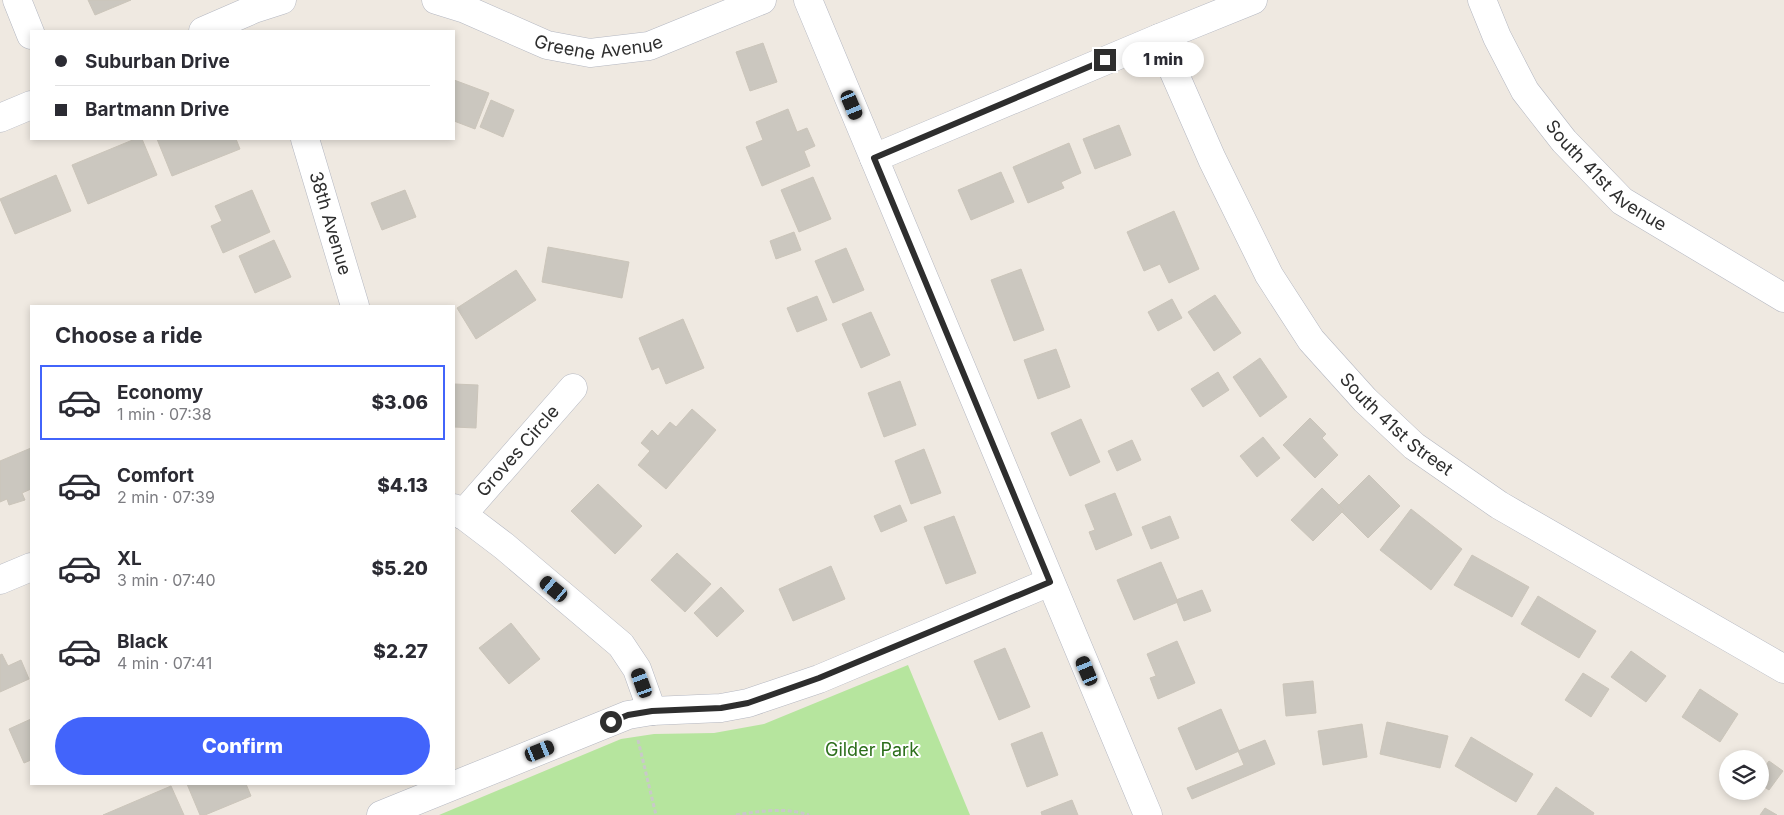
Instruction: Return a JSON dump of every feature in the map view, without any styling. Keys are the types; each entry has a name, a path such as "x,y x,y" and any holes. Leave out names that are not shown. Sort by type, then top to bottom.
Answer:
{"street":[{"path":"16,0 30,33"},
{"path":"208,30 259,20 282,0"},
{"name":"Greene Avenue","path":"436,0 465,9 547,46 590,53 649,46 762,0"},
{"path":"808,0 1148,815"},
{"path":"874,158 1253,0"},
{"name":"South 41st Avenue","path":"1482,0 1497,37 1525,91 1564,141 1622,201 1784,298"},
{"name":"South 41st Street","path":"1159,38 1212,159 1269,275 1311,340 1365,400 1414,446 1499,505 1784,669"},
{"path":"0,118 30,105"},
{"name":"38th Avenue","path":"305,140 355,305"},
{"name":"Groves Circle","path":"458,511 573,388"},
{"path":"458,511 504,546 621,645 637,669 640,713"},
{"path":"0,580 30,567"},
{"path":"381,815 640,713 721,708 748,703 819,678 1050,582"}],"path":[{"path":"640,713 639,744 656,815"},
{"path":"736,815 786,810 809,815"}],"green space":[{"name":"Gilder Park","path":"908,665 970,815 439,815 621,739 654,734 714,733 764,724"}],"building":[{"path":"88,0 131,0 95,15"},
{"path":"763,43 777,82 750,91 736,52"},
{"path":"455,80 489,93 475,129 455,121"},
{"path":"491,100 514,110 503,137 480,127"},
{"path":"788,109 797,132 807,128 815,146 804,151 810,166 762,186 746,147 763,140 756,122"},
{"path":"1119,125 1131,155 1095,169 1083,139"},
{"path":"133,140 142,140 157,175 88,204 72,165"},
{"path":"157,140 236,140 240,149 172,176"},
{"path":"1069,143 1081,173 1061,182 1064,188 1028,203 1013,167"},
{"path":"1001,172 1014,202 971,220 958,190"},
{"path":"56,175 71,211 15,234 0,199"},
{"path":"813,177 831,219 799,232 781,190"},
{"path":"252,190 270,232 223,253 211,226 222,221 215,206"},
{"path":"405,190 416,217 382,230 371,203"},
{"path":"1174,211 1199,269 1169,283 1160,264 1144,271 1127,232"},
{"path":"794,232 801,250 776,259 770,241"},
{"path":"274,240 291,277 255,293 239,256"},
{"path":"548,247 629,262 622,298 542,282"},
{"path":"846,248 864,290 833,303 815,261"},
{"path":"1021,269 1044,330 1014,341 991,280"},
{"path":"516,270 536,300 476,339 457,308"},
{"path":"1215,295 1241,333 1214,351 1188,312"},
{"path":"817,296 827,320 797,332 787,308"},
{"path":"1172,299 1182,318 1158,331 1148,312"},
{"path":"871,312 890,355 861,368 842,324"},
{"path":"683,319 704,368 666,384 659,367 652,370 639,338"},
{"path":"1056,349 1070,387 1038,399 1024,360"},
{"path":"1260,358 1287,397 1260,417 1233,377"},
{"path":"1218,372 1229,390 1203,407 1191,389"},
{"path":"900,381 916,425 884,437 868,393"},
{"path":"455,384 478,385 476,428 455,427"},
{"path":"692,409 716,430 666,489 638,465 650,451 641,443 652,430 658,436 670,422 676,427"},
{"path":"1310,418 1326,434 1322,438 1338,455 1315,478 1283,445"},
{"path":"1081,419 1100,462 1070,476 1051,433"},
{"path":"1263,437 1280,458 1257,477 1240,456"},
{"path":"1132,440 1141,460 1117,471 1108,451"},
{"path":"30,448 30,489 22,493 25,500 9,505 7,499 0,502 0,461"},
{"path":"924,449 941,493 911,504 895,461"},
{"path":"1369,475 1400,506 1368,538 1337,507"},
{"path":"598,484 642,526 615,554 571,511"},
{"path":"1322,488 1344,510 1313,541 1291,520"},
{"path":"1115,493 1132,535 1096,550 1089,532 1095,530 1085,505"},
{"path":"900,505 907,521 881,532 874,516"},
{"path":"1411,509 1462,549 1431,590 1380,550"},
{"path":"954,516 976,573 946,584 924,527"},
{"path":"1170,516 1179,538 1151,549 1142,527"},
{"path":"677,553 711,584 685,612 651,580"},
{"path":"1472,555 1529,587 1512,617 1454,585"},
{"path":"1161,562 1178,602 1134,620 1117,580"},
{"path":"831,566 845,599 793,621 779,589"},
{"path":"721,587 744,611 717,637 694,613"},
{"path":"1202,590 1211,611 1184,621 1176,600"},
{"path":"1538,596 1596,631 1579,658 1521,624"},
{"path":"511,623 540,659 509,684 479,648"},
{"path":"1177,641 1195,683 1158,699 1150,678 1156,676 1147,654"},
{"path":"1005,648 1030,707 999,720 974,661"},
{"path":"1631,651 1666,676 1646,702 1611,677"},
{"path":"2,654 8,666 21,660 29,679 0,692 0,655"},
{"path":"1583,673 1609,689 1591,717 1565,700"},
{"path":"1313,681 1316,713 1286,716 1283,684"},
{"path":"1700,689 1738,714 1720,742 1682,717"},
{"path":"1221,709 1239,751 1196,770 1178,728"},
{"path":"30,719 30,760 24,763 9,729"},
{"path":"1387,722 1448,736 1440,768 1380,754"},
{"path":"1362,724 1367,757 1323,765 1318,731"},
{"path":"1042,732 1058,775 1027,787 1011,744"},
{"path":"1471,737 1533,774 1516,802 1455,766"},
{"path":"1265,740 1275,764 1192,799 1187,788 1244,765 1238,751"},
{"path":"1769,761 1783,771 1769,790"},
{"path":"187,785 246,785 251,796 205,815 200,815"},
{"path":"171,786 184,815 103,815"},
{"path":"1556,787 1594,813 1593,815 1537,815"},
{"path":"1072,800 1078,815 1042,815 1041,812"},
{"path":"1765,808 1777,815 1760,815"}],"route":[{"path":"611,722 628,715 652,711 721,708 748,703 819,678 1050,582 874,158 1105,60"}]}
